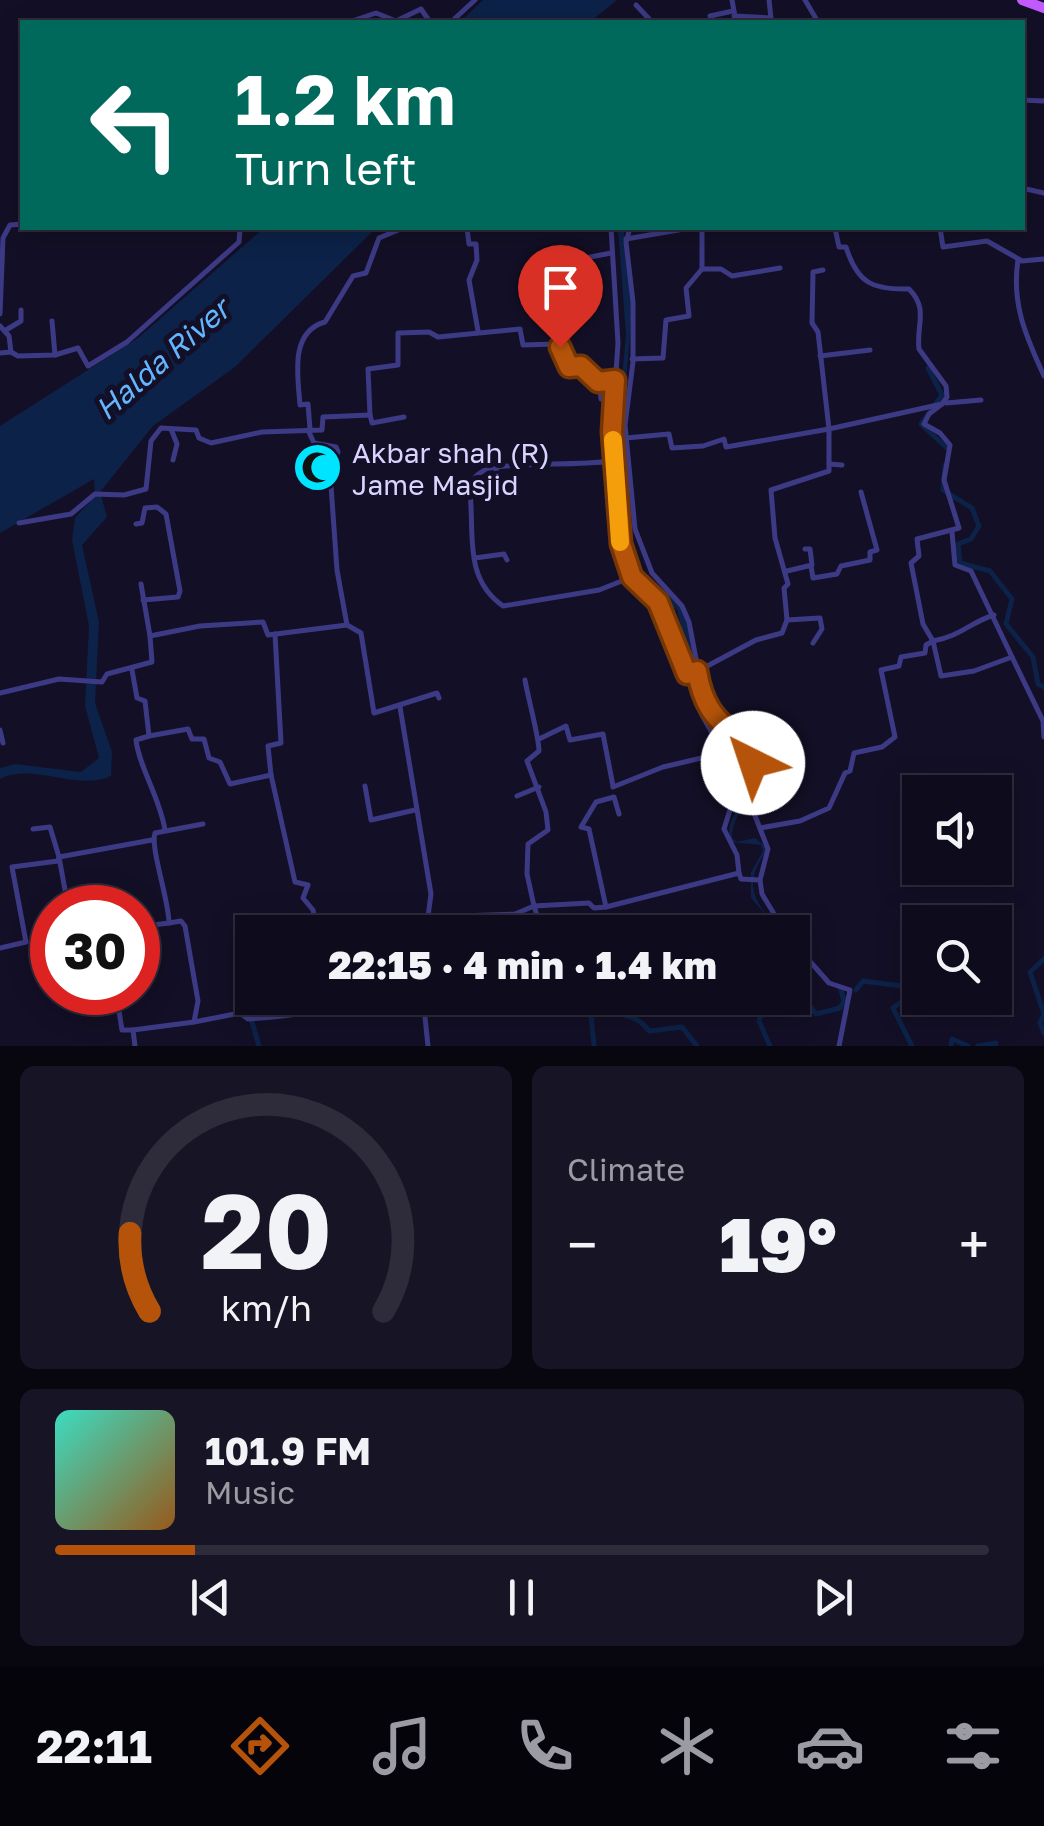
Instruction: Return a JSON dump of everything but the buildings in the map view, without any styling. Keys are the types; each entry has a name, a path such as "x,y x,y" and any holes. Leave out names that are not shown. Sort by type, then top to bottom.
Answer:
{"main road":[{"path":"1022,0 1044,8"}],"street":[{"path":"418,0 429,20"},
{"path":"454,20 475,0"},
{"path":"732,0 734,16"},
{"path":"710,16 771,20 769,0"},
{"path":"636,5 650,20"},
{"path":"396,20 421,9"},
{"path":"354,20 376,13 387,20"},
{"path":"0,314 3,238 10,225 20,224"},
{"path":"0,353 55,356 78,348 88,366 127,342 239,242 240,230"},
{"path":"347,625 337,570 330,472 338,452 336,447 314,443 309,430 308,404 300,405 299,347 314,326 324,322 353,276 366,273 379,238 399,230"},
{"path":"467,230 469,244 476,244 477,260 469,280 478,332"},
{"path":"612,230 618,530 632,577 658,602 704,706 750,754 756,784 752,808 768,850 754,880"},
{"path":"629,230 626,239 632,359 626,438 635,529 652,573 682,606 696,650 692,673 702,715 738,787 724,829 737,856 741,880 754,880"},
{"path":"626,239 678,230"},
{"path":"632,359 663,358 666,320 689,316 686,288 702,270 702,230"},
{"path":"835,230 839,247 846,247 852,271 860,278 881,288 909,289 917,296 922,324 919,349 946,386 944,404 929,414 924,424 950,446 944,480 959,528 917,538 920,556 911,562 923,624 934,641 944,679 1012,657"},
{"path":"940,230 943,247 987,241 1018,260 1044,259"},
{"path":"568,255 575,260 611,253"},
{"path":"1018,260 1021,328 1040,351 1044,376"},
{"path":"702,270 721,269 732,276 780,268"},
{"path":"692,673 756,640 782,632 786,620 787,571 774,538 771,490 829,471 829,428 818,332 812,322 813,272 823,270"},
{"path":"10,352 3,328 20,321 21,310"},
{"path":"52,321 55,356"},
{"path":"615,323 629,322"},
{"path":"404,418 372,423 370,414 368,369 398,366 397,333 429,332 438,337 520,329 523,345 555,344 569,367 581,366 599,381 602,400 606,399"},
{"path":"820,356 870,350"},
{"path":"599,381 615,380"},
{"path":"626,438 669,434 672,448 680,450 724,439 726,447 981,400"},
{"path":"18,523 71,514 99,494 124,496 146,489 151,441 161,428 196,430 199,438 212,443 262,432 322,430 323,417 370,414"},
{"path":"171,429 177,439 173,460"},
{"path":"614,460 564,467 496,467 477,472 469,484 474,534 470,539 484,589 503,606 599,590 632,577"},
{"path":"830,464 842,465"},
{"path":"496,467 497,480"},
{"path":"806,550 810,549 813,578 836,574 841,566 870,560 870,552 877,550 861,492"},
{"path":"136,524 142,523 144,508 157,506 166,514 180,591 178,596 144,600"},
{"path":"952,532 955,565 971,571 994,615 1043,721 1044,737"},
{"path":"476,558 504,554 507,560"},
{"path":"787,571 810,566"},
{"path":"0,693 48,681 102,682 107,674 152,662 140,584"},
{"path":"760,828 800,821 829,808 845,772 850,771 854,753 882,747 895,737 881,670 899,666 901,657 925,653 926,645 961,634 973,623 994,615"},
{"path":"786,620 820,618 820,639 813,643"},
{"path":"150,636 252,622 263,622 266,634 347,625 361,633 374,713 436,693 439,698"},
{"path":"275,634 281,742 268,746 271,776 295,882 308,885 304,902 315,915"},
{"path":"132,670 137,698 145,701 148,736"},
{"path":"526,680 531,725 539,738 539,751 527,761 539,788 548,830 528,844 527,874 537,915"},
{"path":"400,707 431,915"},
{"path":"539,738 566,726 570,740 603,734 619,814"},
{"path":"0,730 2,743"},
{"path":"165,830 162,806 136,740 188,730 192,739 204,739 209,758 220,762 230,784 271,776"},
{"path":"614,787 652,771 723,753"},
{"path":"365,786 371,820 414,810"},
{"path":"517,796 539,788"},
{"path":"606,907 588,829 580,826 596,802 614,797"},
{"path":"169,923 162,871 152,840 155,833 203,824"},
{"path":"33,829 50,827 65,885"},
{"path":"0,948 26,942 12,868 152,840"},
{"path":"487,915 515,914 534,906 590,903 594,908 606,907 739,873"},
{"path":"754,880 775,915"},
{"path":"160,924 181,921 184,926 198,1002 194,1022"},
{"path":"810,961 829,983 850,990 838,1046"},
{"path":"120,1015 122,1030 133,1030 235,1014"},
{"path":"242,1015 248,1020 280,1015"},
{"path":"424,1015 428,1046"},
{"path":"133,1030 135,1046"}],"water":[{"path":"483,0 617,0 592,20 462,20"},
{"name":"Halda River","path":"262,230 374,230 235,367 153,426 100,492 107,517 82,545 99,622 95,703 112,752 111,776 84,781 27,774 0,779 0,768 15,764 81,772 99,758 85,706 89,626 72,540 75,518 95,496 94,479 0,533 0,426 138,338"},
{"path":"618,230 624,230 631,287 621,483 630,545 642,573 684,611 703,702 749,759 750,789 732,838 737,842 755,838 766,847 753,884 767,915 751,898 751,872 763,851 761,845 730,842 729,830 746,784 743,753 720,736 701,707 677,610 636,577 625,552 615,448 626,335"}],"waterway":[{"path":"928,368 942,395 921,424 948,449"},
{"path":"945,465 943,490 972,508 979,526 971,539 958,544 960,563 990,571 1012,599 1006,624 1033,657 1038,684 1044,687"},
{"path":"1044,959 1030,972 1044,1014 1040,1023 1044,1033"},
{"path":"856,990 863,981 910,987 912,994 893,1008 912,1046"},
{"path":"810,1006 816,1014 840,1008 844,1001 841,990"},
{"path":"594,1046 591,1015 607,1014 630,1017 649,1031 682,1027 697,1046"},
{"path":"761,1015 759,1021 770,1046"},
{"path":"252,1022 259,1046"},
{"path":"951,1046 952,1039 968,1046"},
{"path":"978,1046 996,1043 995,1046"}],"slow traffic":[{"path":"613,440 620,542"}],"place":[{"name":"Akbar shah (R) Jame Masjid","path":"317,468"}],"route":[{"path":"560,347 569,367 581,366 598,382 615,380 612,432 616,515 627,564 632,577 658,602 687,674 697,671 704,706 745,745 753,763"}]}
